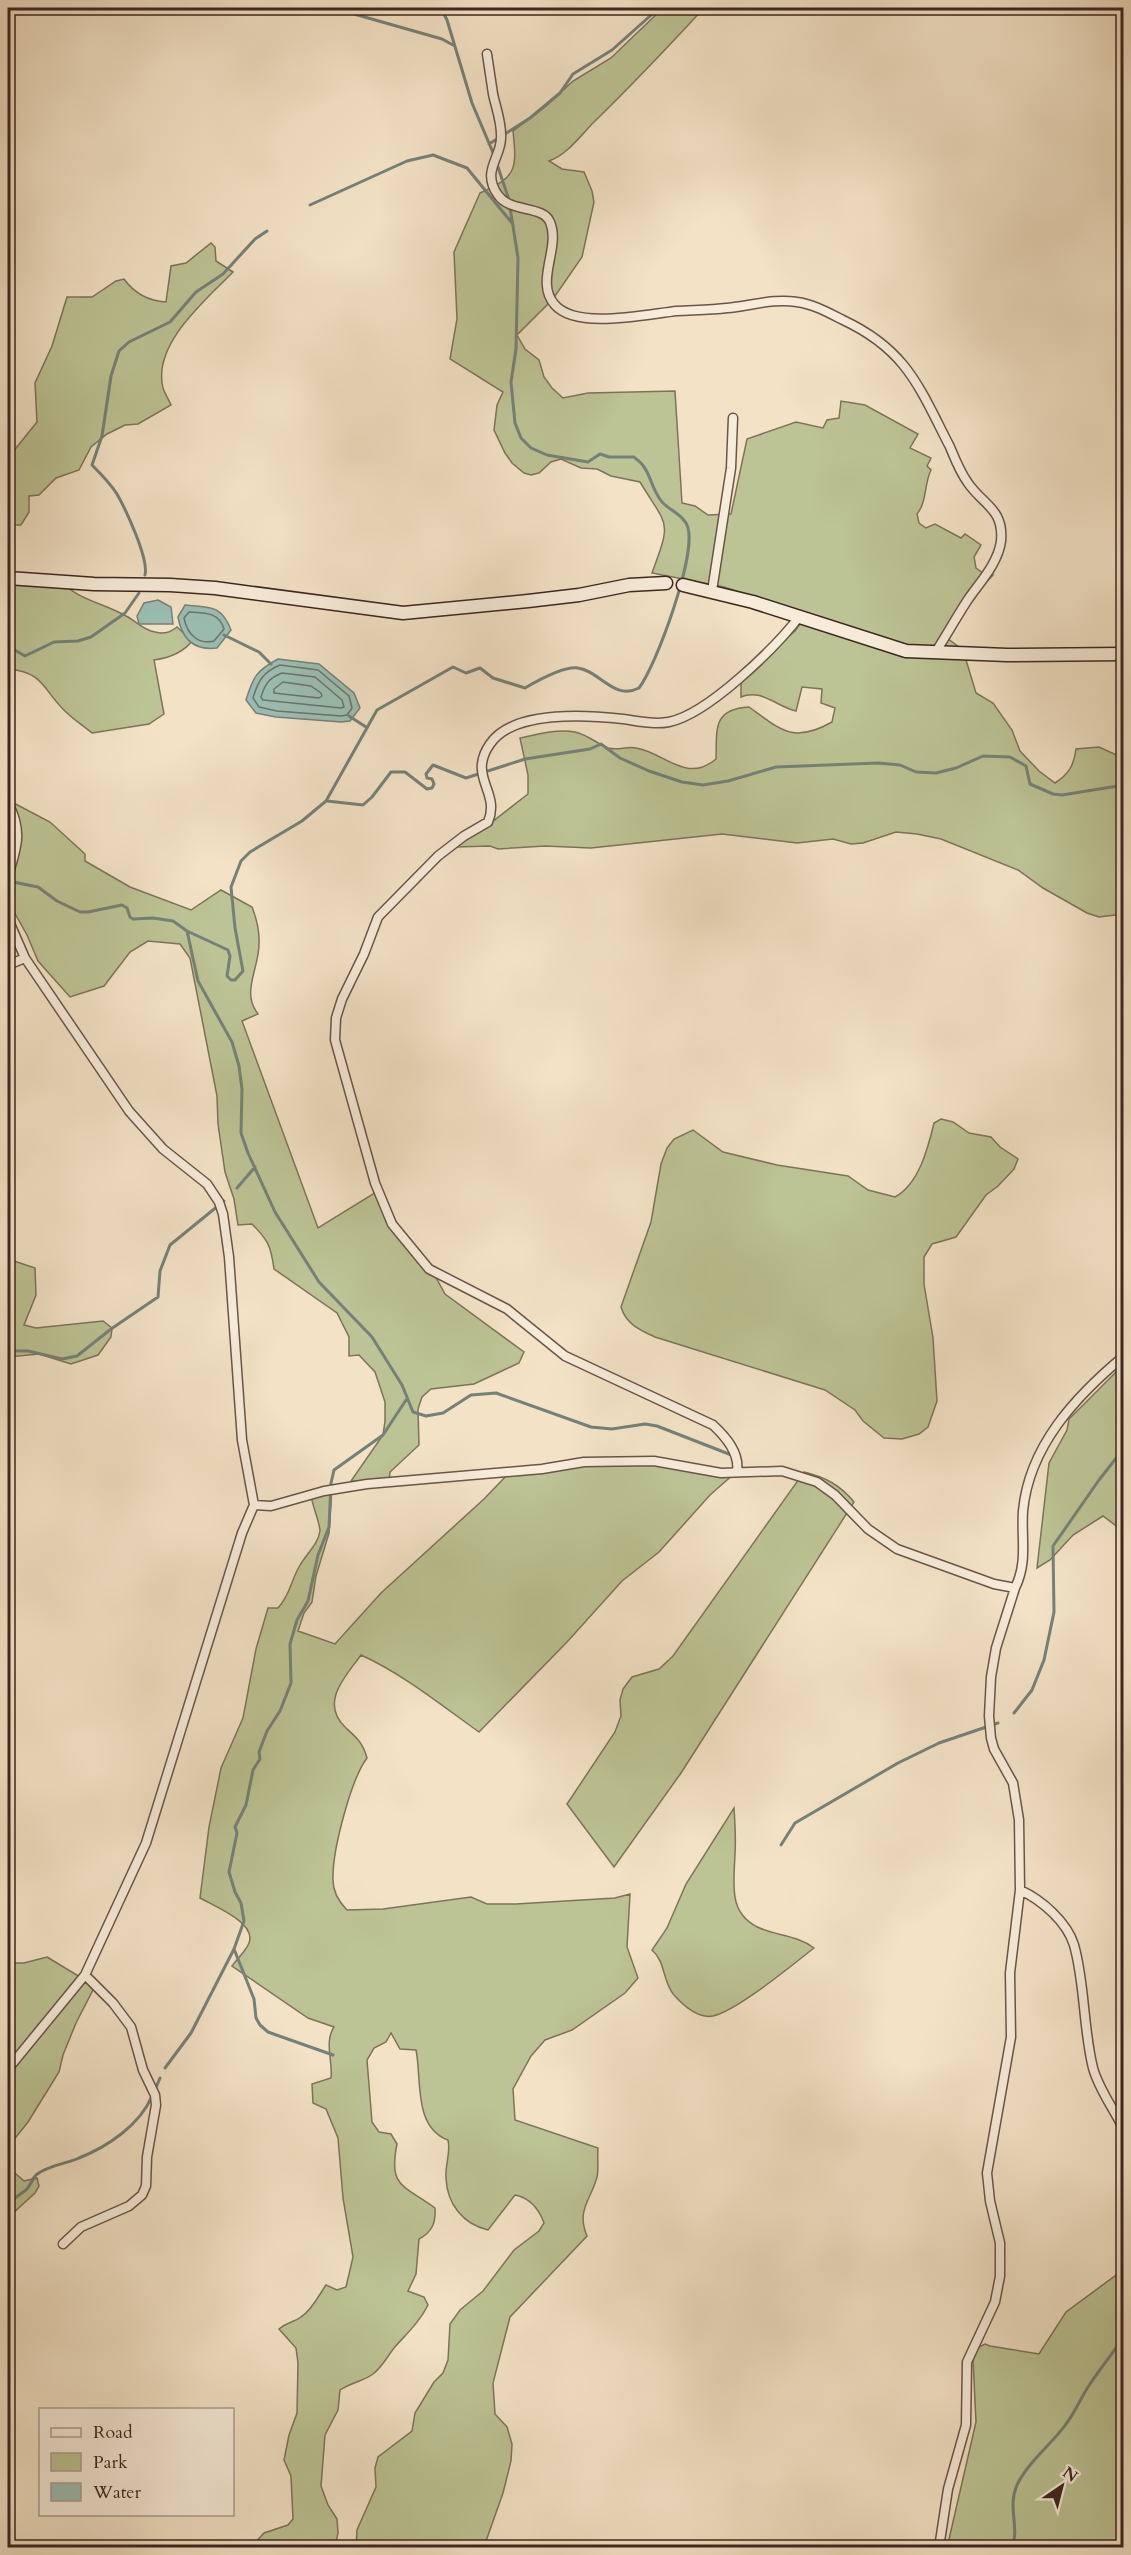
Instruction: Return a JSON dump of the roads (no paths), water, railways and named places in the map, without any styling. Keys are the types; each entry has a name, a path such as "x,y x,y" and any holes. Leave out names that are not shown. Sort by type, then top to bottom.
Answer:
{"street":[{"path":"487,54 502,139 492,164 495,189 508,204 544,214 550,222 552,241 547,281 548,294 555,306 575,315 593,319 619,319 768,302 797,302 822,309 864,329 902,360 967,481 994,509 1001,528 1001,543 993,563 935,653"},
{"path":"712,591 730,468 733,418"},
{"path":"8,578 94,584 215,588 403,613 528,602 629,585 666,583 712,591 893,648 935,653 1124,654"},
{"path":"737,1472 736,1457 725,1437 713,1425 624,1382 588,1369 565,1356 507,1309 429,1269 392,1224 384,1205 349,1095 334,1033 342,999 364,954 378,917 438,856 464,836 488,822 492,804 483,782 481,767 485,752 494,738 505,729 532,720 572,718 660,723 679,719 716,697 775,645 799,617"},
{"path":"8,802 19,831 8,876"},
{"path":"8,919 25,958 129,1111 163,1149 207,1184 219,1202 228,1247 242,1440 254,1505 242,1533 146,1843 85,1974 8,2069"},
{"path":"8,965 25,958"},
{"path":"939,2547 948,2489 966,2425 967,2362 995,2302 1000,2277 1000,2243 990,2201 987,2173 1011,2037 1010,1973 1020,1890 1017,1799 1014,1783 994,1749 989,1727 991,1677 996,1648 1024,1565 1023,1514 1027,1488 1041,1452 1071,1406 1124,1356"},
{"path":"254,1505 282,1504 324,1491 367,1484 584,1462 654,1461 721,1473 782,1470 803,1476 835,1495 868,1529 897,1549 994,1584 1015,1588"},
{"path":"1020,1890 1051,1912 1066,1930 1073,1944 1096,2078 1124,2130"},
{"path":"63,2244 92,2221 129,2206 142,2195 146,2186 147,2157 156,2104 153,2087 143,2070 131,2027 113,2003 85,1974"}],"water":[{"path":"158,600 171,607 173,624 139,624 137,616 144,603"},
{"path":"185,605 208,607 219,611 223,616 231,630 217,648 202,648 190,642 186,637 178,617"},
{"path":"278,659 319,664 354,693 360,708 350,721 341,722 276,717 256,713 246,700 251,686 260,671"}],"waterway":[{"path":"333,8 442,39 453,45"},
{"path":"441,8 447,20 472,103 494,155"},
{"path":"489,144 530,118 560,93 573,74 612,50 659,8"},
{"path":"310,205 407,161 433,155 467,168 512,223"},
{"path":"496,161 509,200"},
{"path":"8,881 38,887 57,901 80,912 122,905 127,908 133,919 153,918 173,921 187,931 228,950 230,956 227,976 235,980 243,971 235,928 231,887 241,861 250,852 302,821 326,801 377,710 453,667 466,673 480,668 493,678 525,688 558,672 578,668 586,670 622,691 639,688 665,634 681,585 689,542 688,528 681,517 659,498 647,471 634,457 609,457 600,454 588,462 547,455 531,448 521,438 515,423 511,382 516,349 518,258 510,207"},
{"path":"145,575 144,558 126,511 117,494 92,465 102,436 111,376 119,351 129,342 170,322 196,292 223,274 255,239 267,231"},
{"path":"8,646 25,656 54,642 78,641 91,637 125,613 139,593"},
{"path":"224,635 259,652 271,664"},
{"path":"349,716 366,727"},
{"path":"327,801 363,805 391,772 405,772 427,789 432,788 434,784 426,774 433,765 466,778 525,759 590,749 601,744 620,758 649,771 682,782 703,785 728,781 776,767 878,763 900,765 916,772 936,773 956,768 983,756 1010,757 1026,766 1030,784 1053,794 1062,795 1124,785"},
{"path":"187,931 198,981 232,1042 239,1066 242,1089 241,1133 275,1212 319,1282 372,1337 402,1385 413,1412 426,1416 443,1413 471,1395 496,1393 591,1427 612,1429 645,1424 657,1426 734,1456"},
{"path":"237,1188 255,1167"},
{"path":"8,1351 28,1351 62,1359 77,1356 111,1329 158,1297 160,1271 170,1245 224,1201"},
{"path":"165,2068 191,2033 234,1949 244,1921 241,1903 229,1872 237,1833 235,1827 246,1805 253,1770 260,1759 259,1752 267,1731 280,1711 291,1683 290,1644 297,1620 308,1601 318,1555 329,1527 331,1483 334,1470 383,1435 406,1400"},
{"path":"1014,1713 1032,1690 1044,1660 1054,1612 1053,1546 1124,1448"},
{"path":"781,1845 795,1823 898,1763 939,1743 998,1723"},
{"path":"234,1949 254,1999 256,2018 260,2025 268,2032 333,2055"},
{"path":"155,2090 160,2078"},
{"path":"8,2209 13,2200 26,2190 41,2172 90,2153 122,2134 147,2107 152,2096"},
{"path":"1012,2548 1015,2532 1013,2501 1017,2485 1027,2469 1070,2419 1087,2389 1124,2335"}]}
